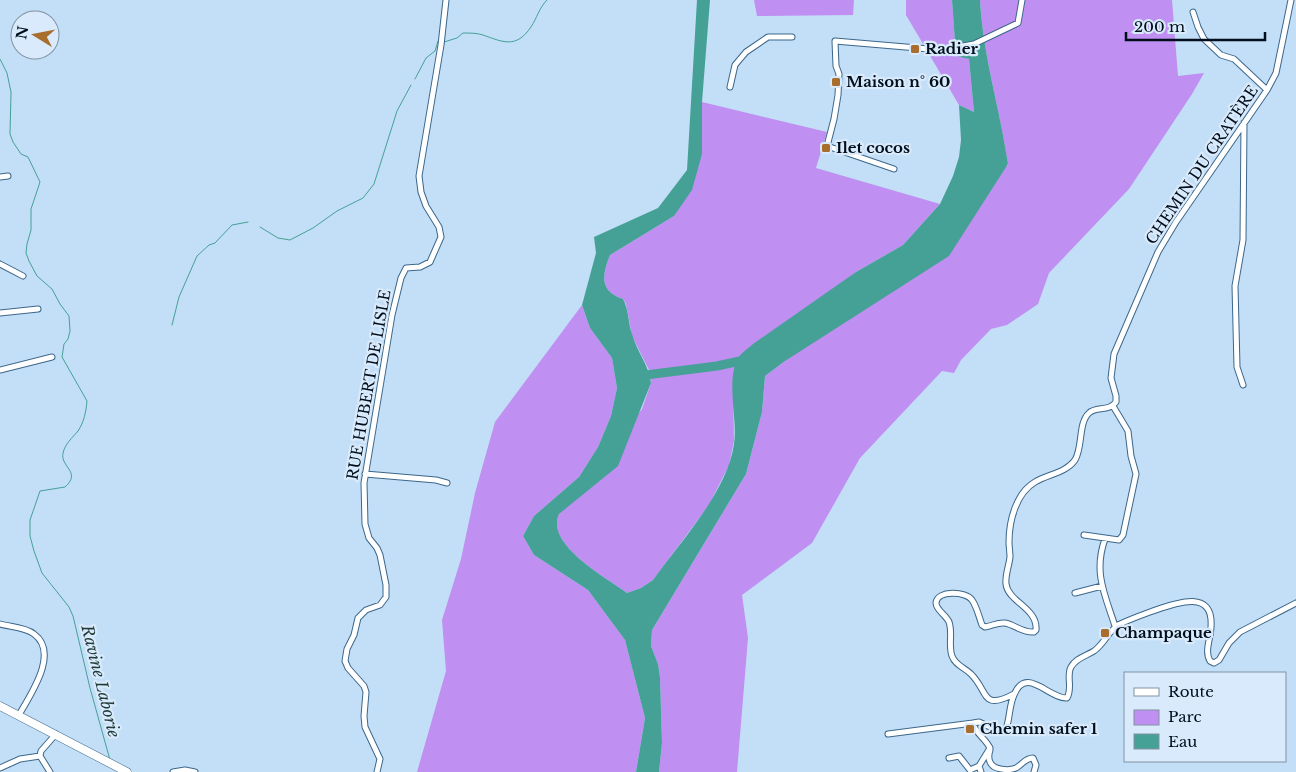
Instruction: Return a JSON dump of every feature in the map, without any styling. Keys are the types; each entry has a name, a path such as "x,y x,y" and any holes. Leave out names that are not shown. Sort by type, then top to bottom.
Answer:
{"street":[{"name":"RUE HUBERT DE LISLE","path":"377,772 380,759 365,727 366,692 364,686 348,668 345,655 354,635 358,618 366,610 380,605 386,597 386,586 380,555 370,538 365,524 365,474 392,315 401,278 406,268 420,267 430,262 441,237 439,227 426,206 421,192 419,176 441,44 446,0"},
{"path":"894,169 827,146 834,119 839,74 836,66 835,41 941,50 974,44 1018,23 1022,0"},
{"name":"CHEMIN DU CRATÈRE","path":"1114,406 1116,396 1111,371 1114,354 1158,252 1176,222 1267,90 1276,73 1290,0"},
{"path":"1193,12 1204,38 1221,55 1234,59 1267,90"},
{"path":"730,87 735,65 746,52 768,37 792,36"},
{"path":"1243,386 1238,367 1234,286 1243,240 1244,124"},
{"path":"0,177 8,176"},
{"path":"0,264 23,276"},
{"path":"0,313 38,309"},
{"path":"0,370 52,357"},
{"path":"1084,535 1105,539 1122,538 1136,477 1128,431 1114,406 1093,410 1087,414 1083,425 1079,450 1072,463 1065,469 1036,481 1028,487 1016,504 1009,541 1010,559 1006,582 1011,593 1032,614 1036,630 1028,633 1002,622 985,627 982,625 972,600 965,595 943,595 937,600 937,608 949,622 951,629 951,653 955,662 970,674 982,693 991,700 1002,700 1014,694 1022,684 1027,682 1040,686 1057,696 1067,698 1069,694 1069,674 1072,665 1094,651 1116,626 1180,601 1193,601 1203,605 1211,616 1212,628 1207,652 1210,661 1214,663 1219,660 1229,643 1240,632 1296,602"},
{"path":"365,474 436,480 447,483"},
{"path":"1105,539 1099,563 1102,586 1116,626"},
{"path":"1075,593 1102,586"},
{"path":"0,624 29,631 40,640 43,650 42,671 38,682 19,715"},
{"path":"888,734 972,723 975,721 1002,732 1006,729 1014,694"},
{"path":"0,706 127,772"},
{"path":"972,723 990,748 989,761 993,766 1011,769 1031,758 1036,762 1034,772"},
{"path":"50,772 40,756 41,751 56,734"},
{"path":"949,758 960,756 970,770 980,769 990,748"},
{"path":"0,768 20,758 40,756"},
{"path":"173,772 185,770 195,772"}],"green space":[{"path":"754,0 854,0 853,15 757,16"},
{"path":"906,0 952,0 956,55 969,59 974,112 959,105 906,15"},
{"path":"980,0 1172,0 1178,76 1204,73 1129,189 1049,273 1038,304 1007,325 991,329 961,360 954,373 942,371 860,458 812,543 742,595 748,638 737,772 659,772 662,743 660,677 658,664 651,646 652,630 746,474 762,412 765,376 785,361 1008,165 988,62"},
{"path":"702,102 827,132 816,168 940,204 903,245 856,272 733,375 734,441 729,465 709,505 653,580 641,588 627,593 580,560 569,549 561,537 557,526 559,514 642,409 651,383 650,372 632,336 626,304 623,299 615,296 606,287 604,282 605,269 610,255 674,216 702,154"},
{"path":"582,305 590,328 612,358 617,388 611,416 598,447 579,477 534,516 523,536 534,555 588,590 625,640 645,718 636,772 417,772 446,671 442,620 461,559 475,493 495,422"}],"water":[{"path":"697,0 710,0 702,102 702,154 692,190 674,216 610,255 604,276 606,287 615,296 623,299 625,303 632,334 648,370 651,383 618,466 559,514 557,526 561,537 569,549 580,560 627,593 641,588 653,580 713,498 722,480 730,462 734,444 732,387 735,366 740,355 856,272 903,245 940,204 953,176 959,157 961,140 959,105 974,112 969,59 956,56 952,0 980,0 988,62 1008,164 949,256 785,361 765,376 762,412 746,474 652,630 651,646 658,664 660,677 662,743 659,772 636,772 645,718 625,640 588,590 534,555 523,536 534,516 579,477 598,447 611,416 617,388 612,358 590,328 582,305 596,253 594,237 658,208 687,170"}],"waterway":[{"path":"444,42 457,38 463,33 478,34 509,42 520,39 531,27 547,0"},
{"path":"415,79 426,58 435,51 438,41 440,42"},
{"name":"Ravine Laborie","path":"0,59 7,73 11,92 10,134 21,154 28,157 40,182 31,209 31,230 26,253 37,276 52,289 69,316 70,331 68,339 64,344 62,357 87,401 82,424 67,444 63,453 64,462 71,473 70,482 65,487 40,491 30,520 30,536 42,573 69,607 73,616 110,760"},
{"path":"260,227 278,238 290,240 313,228 337,211 363,198 374,184 397,111 411,85"},
{"path":"172,325 179,297 197,256 209,245 215,243 232,225 248,222"},
{"path":"638,376 717,366 749,359"}],"place":[{"name":"Radier","path":"915,49"},
{"name":"Maison n° 60","path":"836,82"},
{"name":"Ilet cocos","path":"826,148"},
{"name":"Champaque","path":"1105,633"},
{"name":"Chemin safer 1","path":"970,729"}]}
